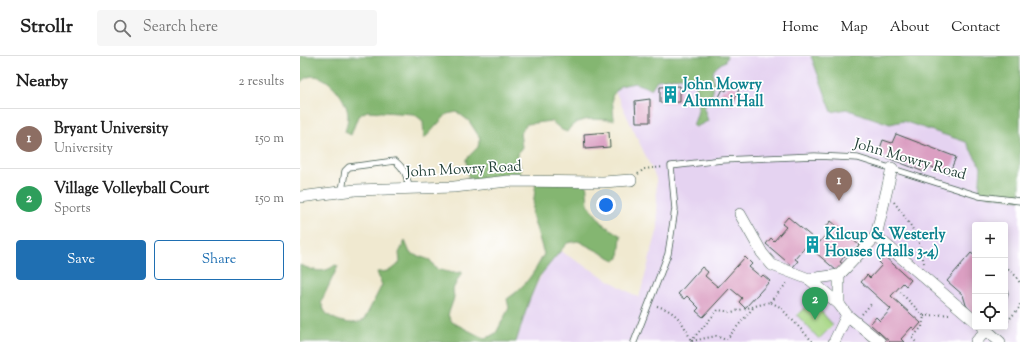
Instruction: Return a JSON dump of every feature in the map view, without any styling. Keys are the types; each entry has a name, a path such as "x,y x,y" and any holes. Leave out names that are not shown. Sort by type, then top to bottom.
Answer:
{"street":[{"path":"809,279 839,275 876,236 892,168"},
{"name":"John Mowry Road","path":"300,197 342,191 454,187 508,181 603,182 631,180"},
{"path":"740,214 762,253 772,265 809,279 839,304 851,318 880,342"},
{"path":"876,236 972,319"},
{"path":"839,275 839,304"},
{"path":"834,342 851,318"},
{"path":"976,342 984,330"},
{"path":"987,330 1000,342"}],"lane":[{"name":"John Mowry Road","path":"671,166 722,160 838,156 858,158 979,196 1020,202"},
{"path":"342,191 345,172 349,167 395,161 403,167 406,173 409,188"},
{"path":"634,342 668,254 675,209 671,166"}],"path":[{"path":"631,180 644,169 671,166"},
{"path":"886,191 915,230 920,240 927,280"},
{"path":"1008,269 1016,276 1020,282"},
{"path":"691,342 718,310 732,312 770,302 796,274"},
{"path":"900,292 924,316"},
{"path":"770,302 780,307 813,342"},
{"path":"851,318 872,303"},
{"path":"1008,320 1020,304"},
{"path":"649,305 659,306 676,316 685,326 691,342"},
{"path":"691,342 716,336 726,340 754,307"},
{"path":"924,316 964,312"},
{"path":"916,342 912,338 922,327 924,316"}],"shaded area":[{"path":"639,56 1020,56 1020,342 511,342 523,312 555,248 639,298 658,228 656,178 608,76"}],"green space":[{"path":"300,56 727,56 725,61 715,68 713,72 713,91 704,108 708,121 696,127 693,125 697,114 699,98 694,81 682,77 657,80 651,89 635,83 620,86 612,96 614,120 594,119 582,121 576,123 567,132 551,121 527,124 520,133 522,147 517,154 521,169 519,182 469,184 466,159 478,147 480,138 469,121 457,112 447,114 424,139 423,121 414,114 367,111 358,116 351,135 345,132 348,118 347,108 338,91 331,84 315,76 307,77 300,83"},
{"path":"811,56 1020,56 1020,200 979,194 981,167 966,142 903,121 890,124 846,109 832,112"},
{"path":"586,179 588,205 604,225 621,236 619,258 615,260 578,241 567,243 539,277 529,301 516,342 300,342 300,265 318,271 326,270 335,265 338,266 321,302 327,314 331,317 350,323 360,322 364,320 382,285 377,272 390,270 398,265 400,262 399,253 405,241 410,253 430,260 436,269 453,273 462,272 453,289 454,298 448,315 452,322 485,339 496,333 509,308 507,299 519,290 537,267 544,254 532,214 536,182"},
{"path":"812,301 833,325 819,339 797,315"}],"building":[{"path":"729,84 739,89 732,106 718,99 723,89 726,91"},
{"name":"John Mowry Alumni Hall","path":"680,86 680,102 660,103 660,87"},
{"path":"650,99 650,122 636,122 635,101"},
{"path":"609,132 610,147 585,149 584,134"},
{"path":"896,134 956,157 949,174 927,165 924,172 878,154 883,140 892,143"},
{"name":"Kilcup & Westerly Houses (Halls 3-4)","path":"788,217 819,243 829,231 825,228 831,221 859,245 853,251 850,249 840,262 843,264 837,271 807,245 795,259 798,261 793,267 766,244 771,238 774,241 786,227 782,224"},
{"path":"971,253 972,254 972,313 966,305 963,295 947,281"},
{"path":"884,256 911,280 906,286 903,283 891,296 921,323 915,330 912,327 901,339 904,342 890,342 870,324 876,317 880,321 891,309 861,282 867,275 870,278 882,265 879,262"},
{"path":"745,257 752,264 749,267 761,277 763,275 770,281 745,308 739,302 742,298 730,288 703,317 696,311 699,308 687,296 684,299 678,294 702,267 708,272 705,276 718,287"}],"place":[{"name":"John Mowry Alumni Hall","path":"670,94"},
{"name":"Bryant University","path":"839,201"},
{"name":"Kilcup & Westerly Houses (Halls 3-4)","path":"812,244"},
{"name":"Village Volleyball Court","path":"815,320"}]}
